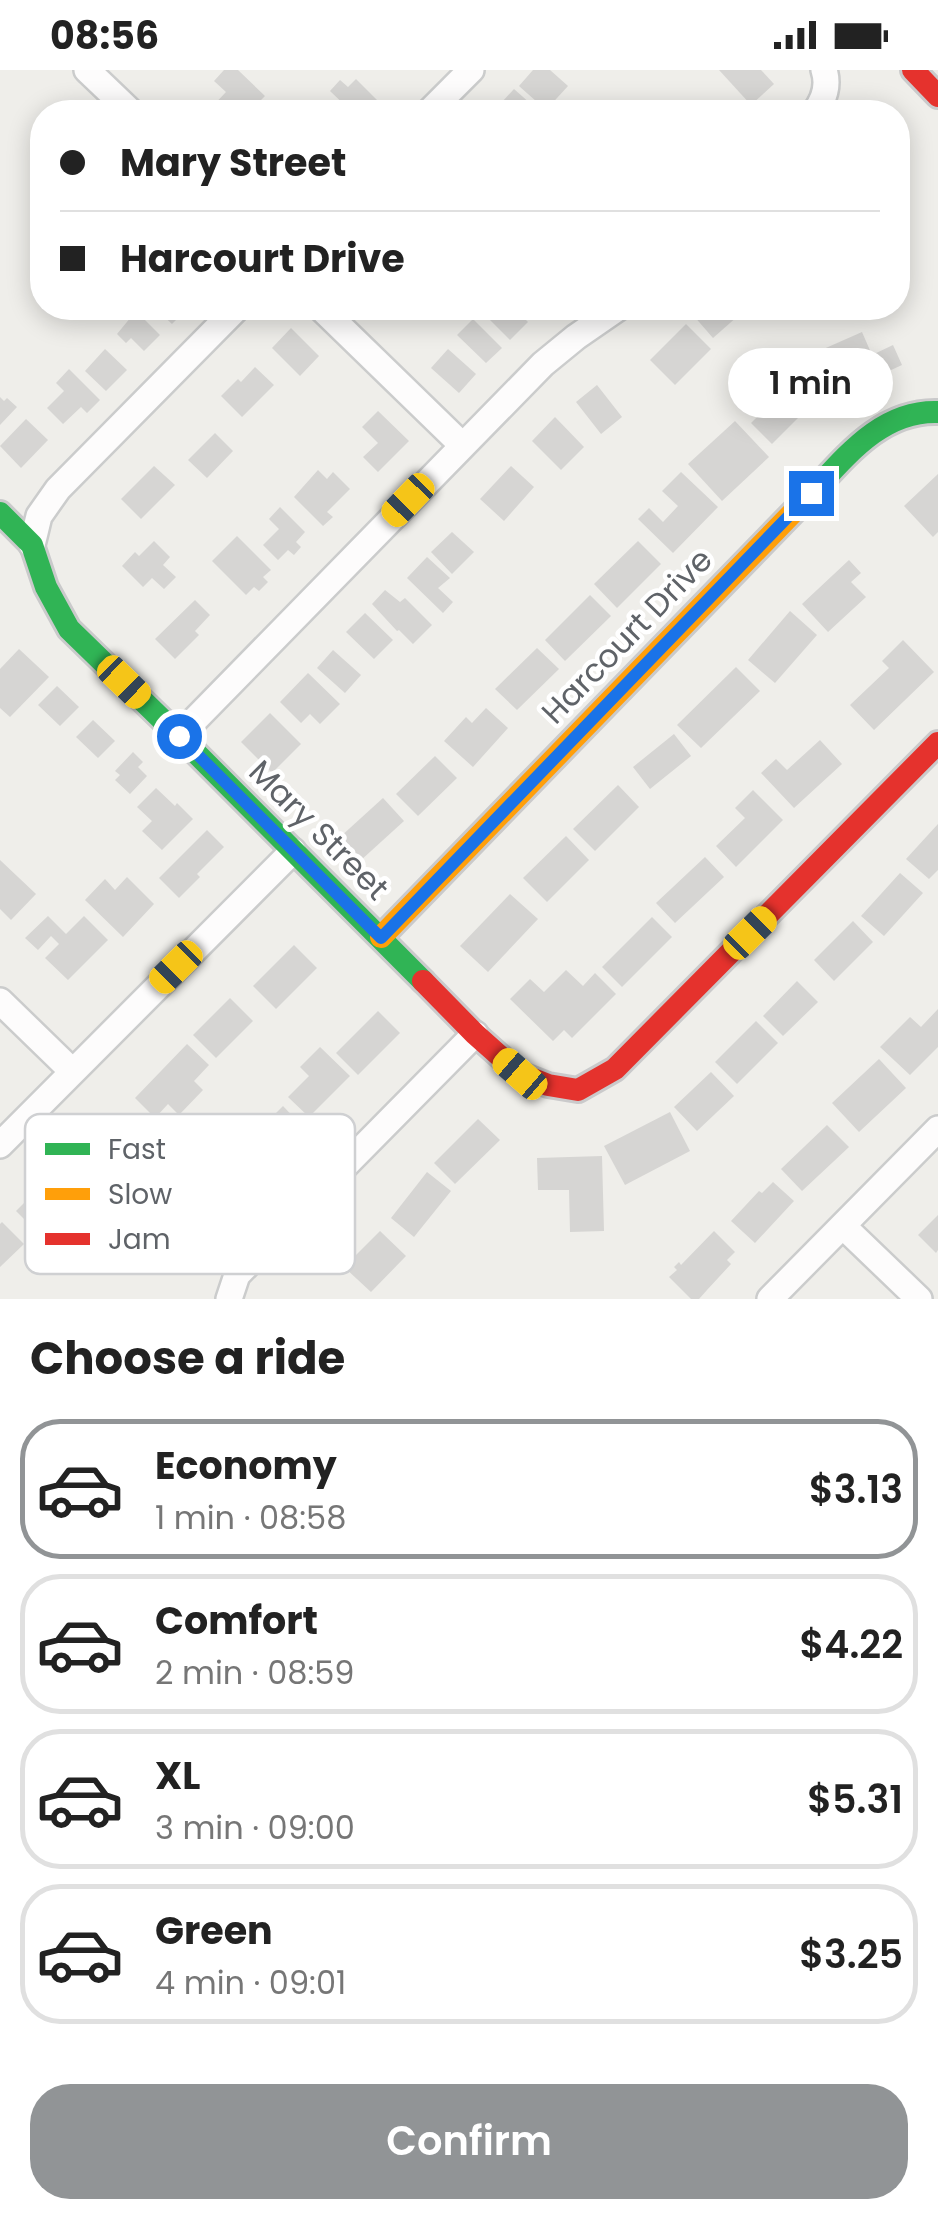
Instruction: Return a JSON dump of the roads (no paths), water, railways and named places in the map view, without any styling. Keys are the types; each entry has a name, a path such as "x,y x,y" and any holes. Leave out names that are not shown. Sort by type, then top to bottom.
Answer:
{"street":[{"path":"86,70 117,100"},
{"path":"441,100 471,70"},
{"path":"822,100 824,70"},
{"path":"912,70 938,96"},
{"path":"32,544 39,516 58,490 225,320"},
{"path":"333,320 462,445"},
{"path":"179,736 542,364 601,320"},
{"name":"Harcourt Drive","path":"381,938 865,438 896,417 938,412"},
{"name":"Mary Street","path":"0,513 32,544 46,587 69,629 475,1034 520,1074 548,1085 578,1090 615,1069 938,743"},
{"path":"30,1114 293,851"},
{"path":"0,1001 72,1071"},
{"path":"355,1156 475,1034"},
{"path":"0,1145 25,1119"},
{"path":"770,1299 938,1129"},
{"path":"843,1226 918,1299"},
{"path":"229,1299 238,1274"}]}
